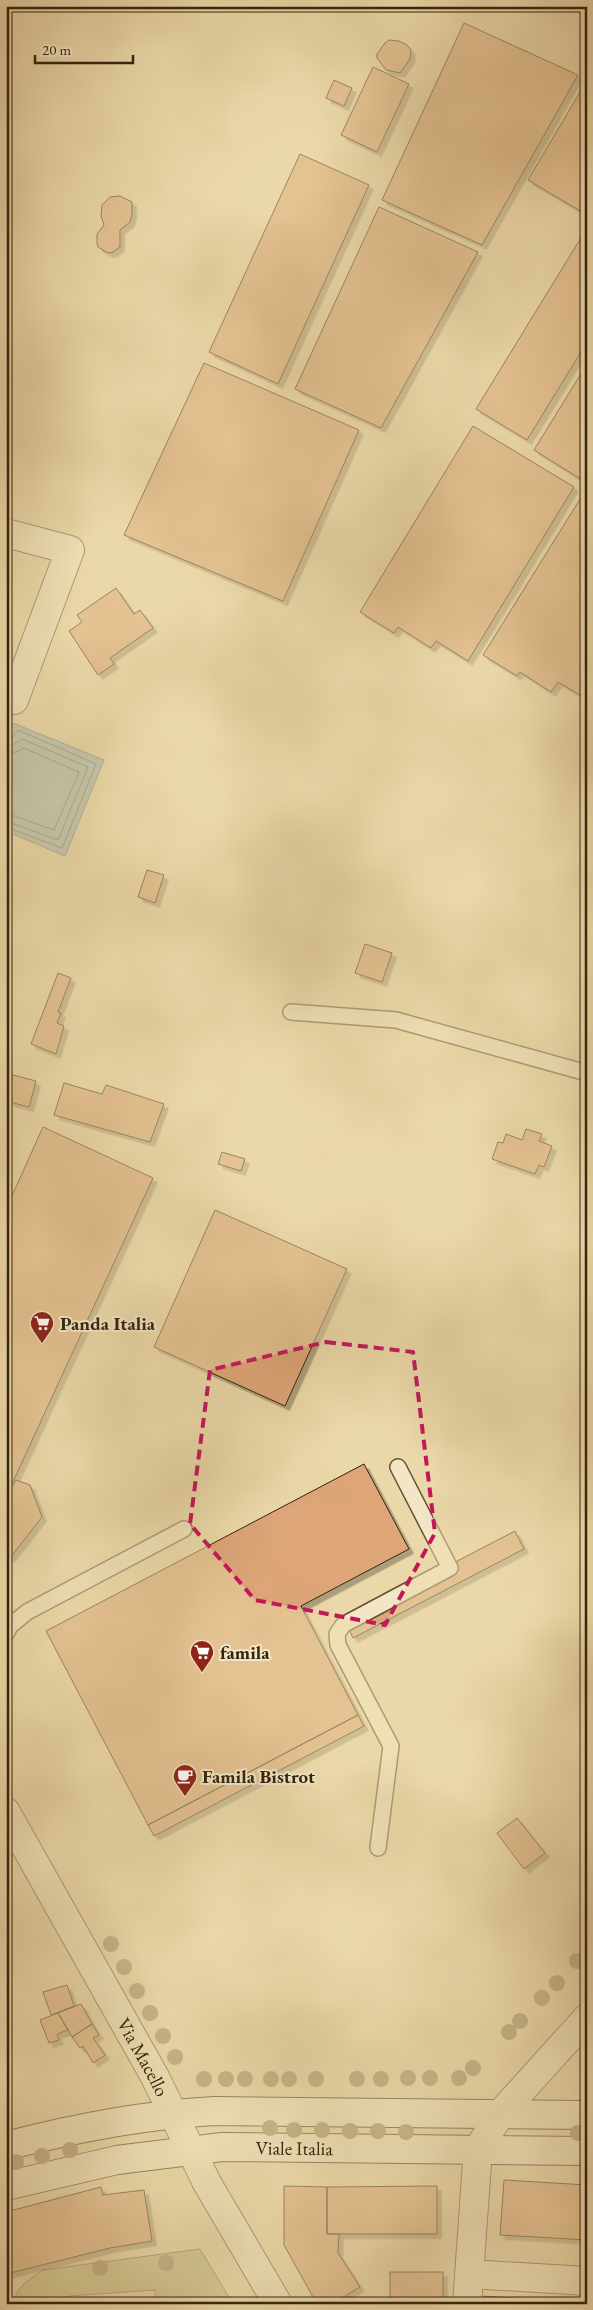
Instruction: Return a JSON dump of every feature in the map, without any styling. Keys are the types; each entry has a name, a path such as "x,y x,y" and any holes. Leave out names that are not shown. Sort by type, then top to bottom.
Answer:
{"street":[{"path":"6,533 70,550 14,700"},
{"name":"Via Macello","path":"6,1812 155,2077 190,2150 278,2304"},
{"path":"467,2304 478,2149 501,2113 587,2018"},
{"name":"Viale Italia","path":"6,2146 108,2123 172,2113 214,2111 587,2115"},
{"name":"Viale Italia","path":"6,2186 117,2160 222,2147 587,2151"},
{"path":"469,2274 587,2281"}],"lane":[{"path":"291,1012 396,1020 587,1073"},
{"path":"378,1848 391,1746 338,1644 336,1634 343,1625 450,1568 398,1467"},
{"path":"6,1634 10,1626 27,1612 184,1529"}],"highlighted area":[{"path":"326,1342 413,1352 435,1533 385,1625 255,1600 190,1524 210,1370"}],"shaded area":[{"path":"200,2249 233,2304 156,2304 155,2290 69,2296 69,2304 14,2304 20,2288 43,2270"}],"water":[{"path":"13,723 104,760 65,856 6,831 6,740"}],"building":[{"path":"464,23 578,75 482,245 382,200"},
{"path":"389,40 399,41 407,45 411,50 410,59 400,73 386,70 377,58 377,54"},
{"path":"373,67 409,84 377,152 341,135"},
{"path":"334,80 352,88 344,106 326,98"},
{"path":"583,87 587,89 587,215 528,180"},
{"path":"300,154 369,185 278,384 209,352"},
{"path":"120,196 132,202 132,214 130,222 120,230 120,247 108,253 98,247 97,243 97,234 104,225 101,216 102,205 110,197"},
{"path":"379,207 478,252 381,428 295,389"},
{"path":"587,228 587,342 527,440 476,409"},
{"path":"204,363 359,430 283,601 124,535"},
{"path":"587,364 587,483 534,450"},
{"path":"473,426 574,487 468,661 436,641 431,648 398,627 394,633 360,612"},
{"path":"582,496 587,498 587,699 558,682 551,692 520,672 517,676 483,655"},
{"path":"116,588 134,614 140,610 153,628 110,658 114,664 98,675 69,631 82,622 77,615"},
{"path":"147,870 164,875 155,903 138,897"},
{"path":"365,944 392,953 382,982 355,973"},
{"path":"58,973 71,978 58,1012 61,1013 57,1023 64,1026 56,1054 31,1044"},
{"path":"13,1075 36,1081 29,1107 6,1101"},
{"path":"64,1083 102,1094 106,1085 164,1104 150,1142 54,1115"},
{"name":"Panda Italia","path":"43,1127 153,1178 6,1497 6,1209"},
{"path":"526,1129 542,1134 539,1141 552,1146 544,1167 539,1165 535,1174 492,1159 498,1142 503,1143 506,1134 522,1140"},
{"path":"222,1152 245,1159 241,1171 218,1164"},
{"path":"215,1210 347,1269 285,1406 154,1347"},
{"name":"famila","path":"364,1464 409,1549 301,1606 358,1715 148,1825 46,1631"},
{"path":"16,1480 30,1485 42,1517 10,1558 6,1555 6,1497"},
{"path":"515,1531 524,1549 353,1638 344,1620"},
{"path":"358,1715 364,1726 154,1836 148,1825"},
{"path":"517,1818 545,1853 524,1869 497,1833"},
{"path":"67,1985 74,2006 51,2015 43,1992"},
{"path":"81,2004 92,2024 72,2037 58,2013"},
{"path":"58,2013 68,2030 57,2034 59,2040 49,2043 40,2020"},
{"path":"92,2024 99,2035 93,2038 105,2055 93,2063 83,2046 80,2048 72,2037"},
{"path":"504,2180 587,2185 587,2240 500,2235"},
{"path":"284,2186 327,2187 327,2234 339,2234 338,2253 360,2287 332,2304 317,2304 284,2245"},
{"path":"437,2186 437,2234 327,2234 327,2187"},
{"path":"101,2187 103,2195 144,2190 152,2241 110,2248 6,2274 6,2212"},
{"path":"390,2272 443,2272 443,2304 390,2304"},
{"path":"480,2296 587,2302 587,2304 479,2304"},
{"path":"155,2298 156,2304 105,2304 104,2302"}],"place":[{"name":"Panda Italia","path":"42,1344"},
{"name":"famila","path":"202,1673"},
{"name":"Famila Bistrot","path":"185,1797"}]}
